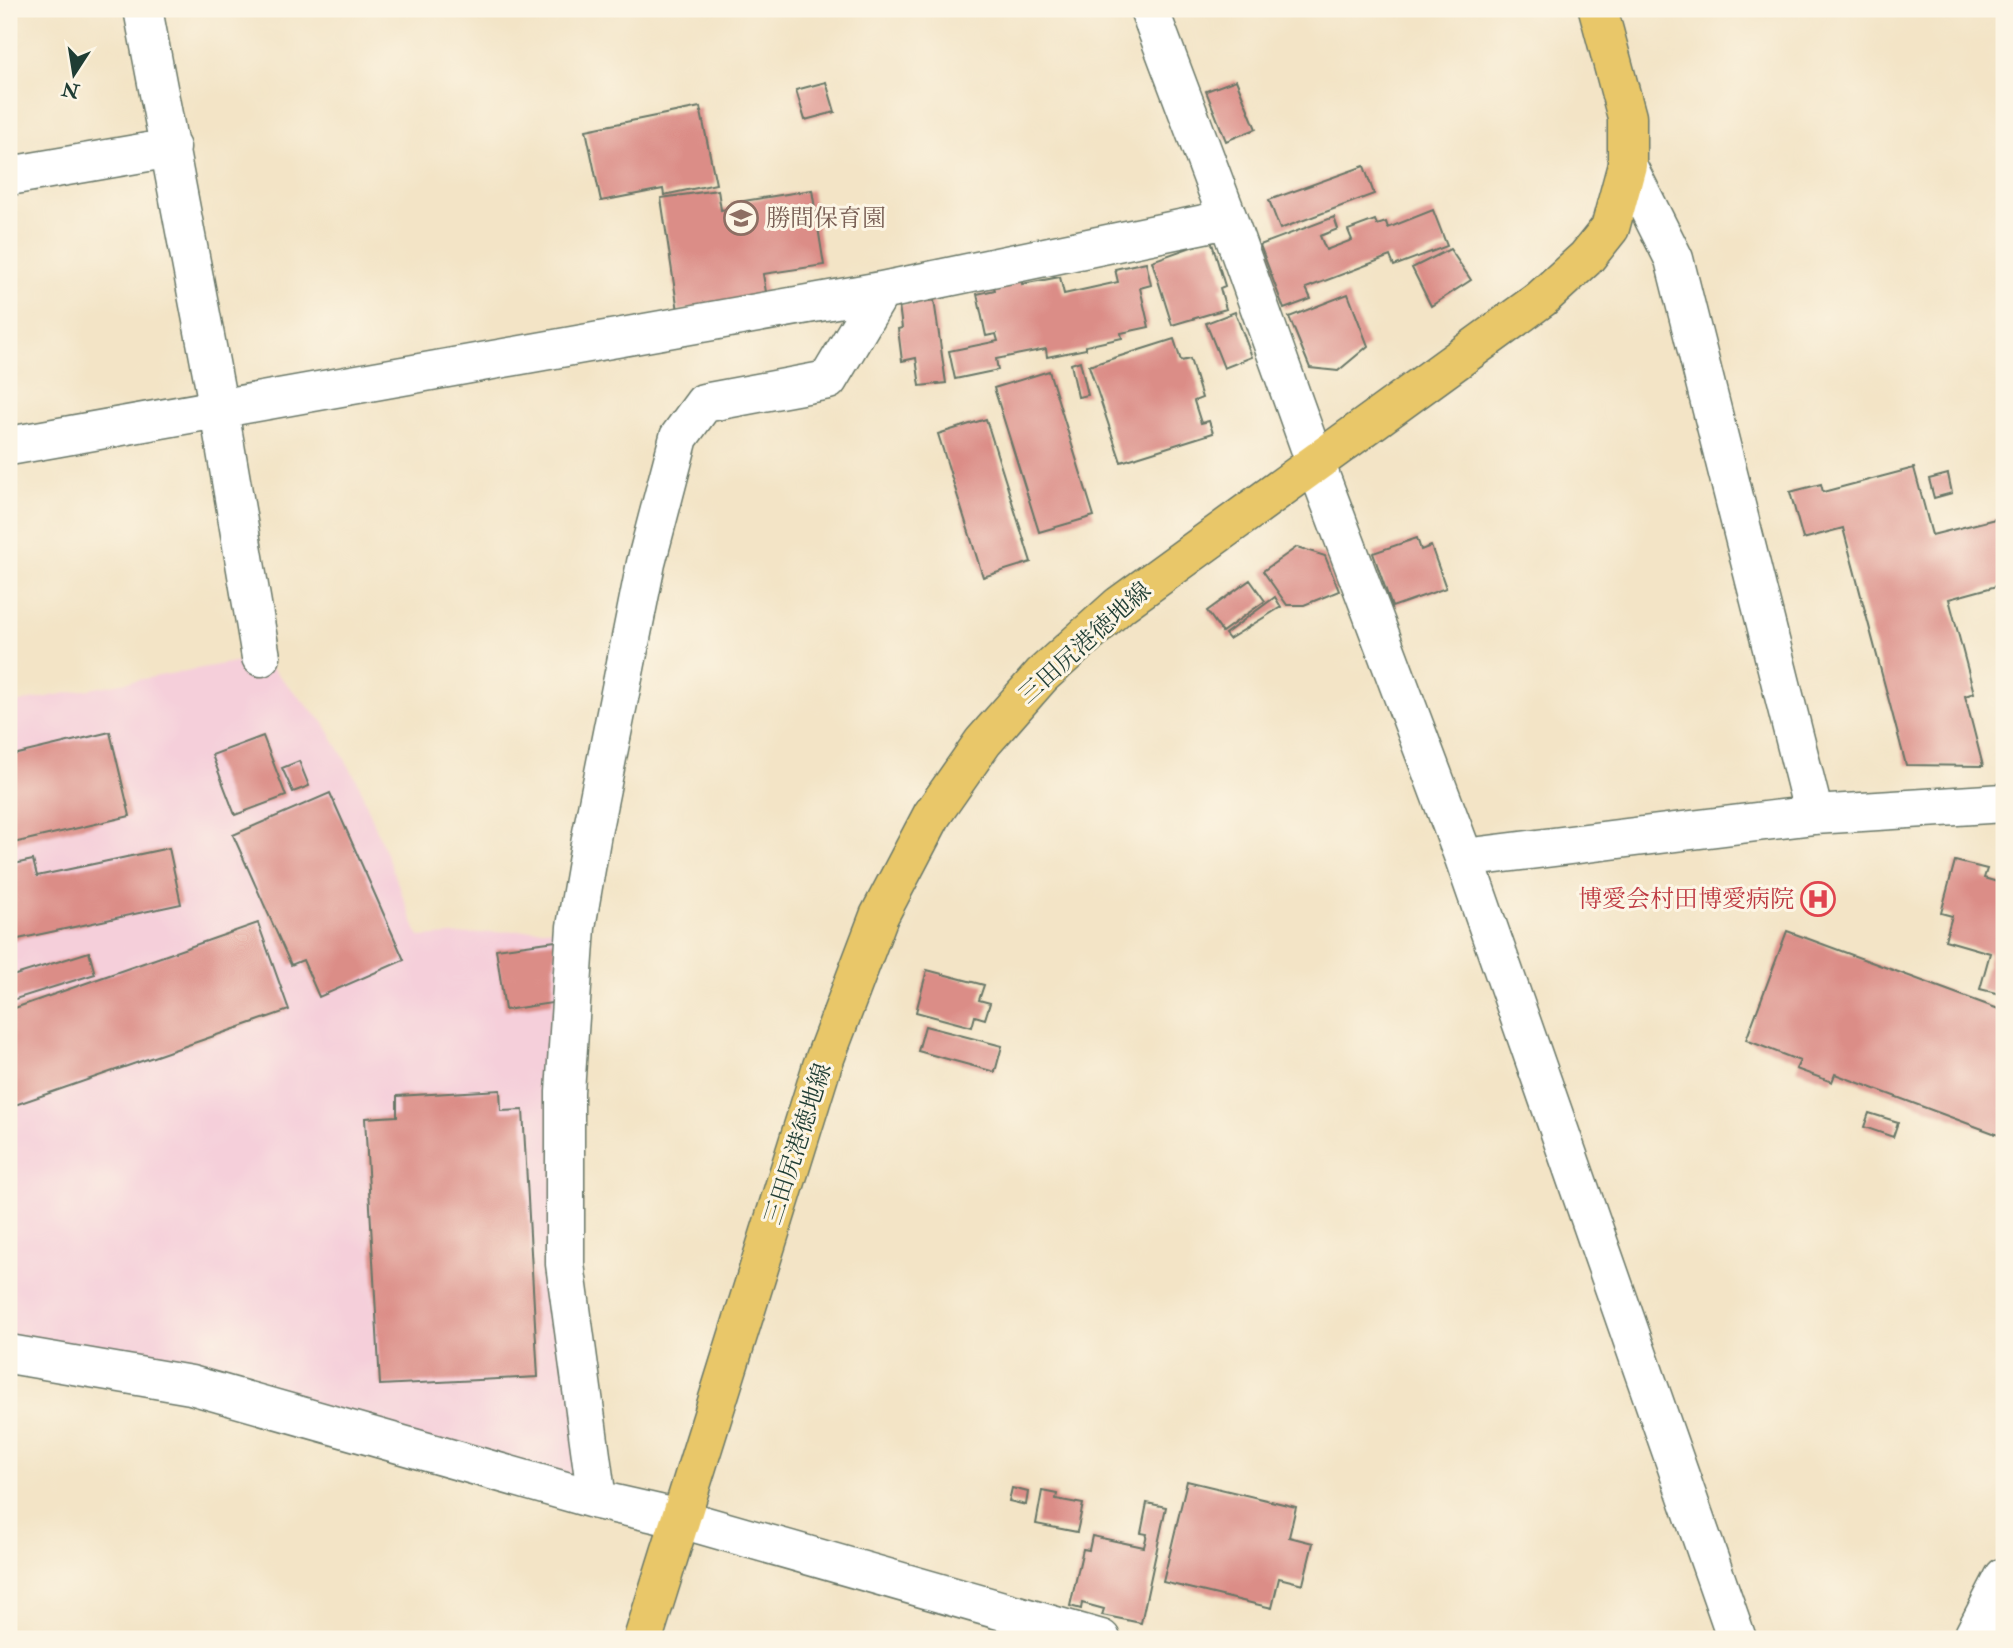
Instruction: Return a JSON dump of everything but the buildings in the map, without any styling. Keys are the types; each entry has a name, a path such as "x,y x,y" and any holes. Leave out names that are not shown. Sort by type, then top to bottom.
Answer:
{"main road":[{"name":"三田尻港徳地線","path":"643,1639 822,1066 879,916 932,815 984,742 1042,675 1120,605 1541,299 1586,258 1611,228 1627,165 1627,117 1598,9"}],"street":[{"path":"144,9 219,410 261,657"},
{"path":"1149,9 1464,858 1737,1639"},
{"path":"9,176 171,148"},
{"path":"1627,165 1674,259 1814,815"},
{"path":"9,446 881,291 1228,219"},
{"path":"597,1500 565,1264 565,1092 576,927 646,563 679,437 704,403 828,380 881,291"},
{"path":"1464,858 1814,815 2004,803"},
{"path":"9,1354 191,1385 597,1500 681,1519 1101,1639"},
{"path":"1972,1639 2004,1577"}],"shaded area":[{"path":"261,657 324,723 357,780 419,937 576,927 565,1092 597,1500 9,1354 9,704"}],"place":[{"name":"勝間保育園","path":"741,218"},
{"name":"博愛会村田博愛病院","path":"1818,899"}]}
